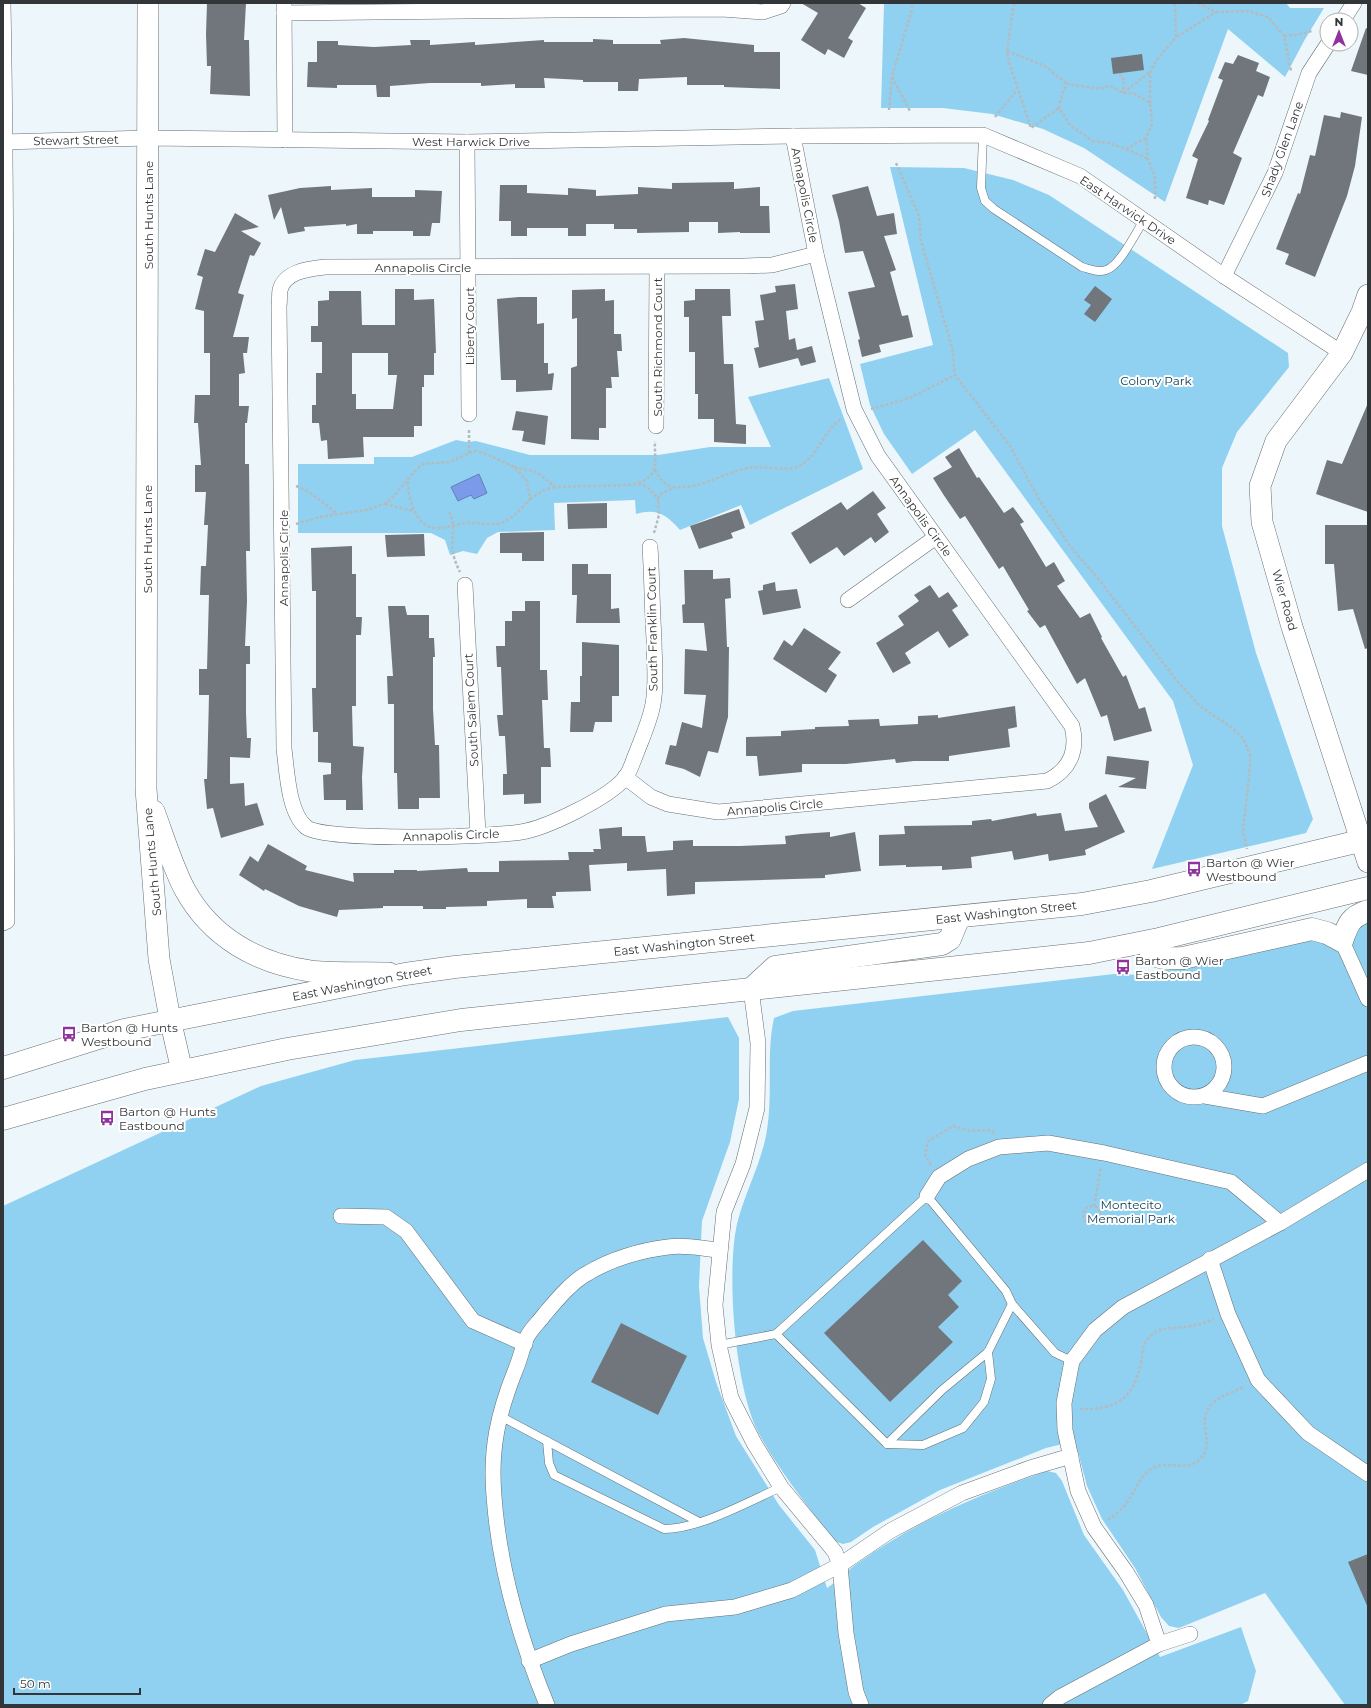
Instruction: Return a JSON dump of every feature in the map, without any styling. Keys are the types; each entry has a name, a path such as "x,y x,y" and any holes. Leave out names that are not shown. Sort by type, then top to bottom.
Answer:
{"main road":[{"name":"South Hunts Lane","path":"148,3 146,789 160,959 170,1020 182,1071"},
{"name":"Wier Road","path":"1368,295 1362,312 1342,353 1276,441 1260,486 1262,522 1292,627 1365,840 1368,862"},
{"path":"146,789 185,889 206,921 232,944 264,960 310,971 405,974"},
{"name":"East Washington Street","path":"3,1068 124,1030 405,974 463,966 959,918 1082,904 1158,889 1365,840"},
{"path":"3,1120 145,1079 287,1049 461,1020 1089,953 1147,942 1368,888"},
{"path":"1147,942 1152,954 1158,958 1167,959 1183,958 1312,929 1327,932 1342,941 1349,922 1354,917 1368,911"},
{"path":"751,989 775,966 942,944 950,939 959,918"}],"street":[{"path":"3,3 5,922"},
{"path":"285,140 284,8 471,7 722,9 763,12 781,6 783,3"},
{"path":"1348,12 1354,3"},
{"name":"Shady Glen Lane","path":"1224,276 1275,173 1309,73 1323,52"},
{"name":"East Harwick Drive","path":"793,136 983,135 1080,176 1224,276 1342,353"},
{"name":"West Harwick Drive","path":"148,138 467,142 793,136"},
{"name":"Annapolis Circle","path":"793,136 816,254 854,410 878,456 1072,726 1076,740 1074,750 1067,766 1058,776 1047,782 718,812 668,804 650,796 626,777 584,807 555,820 522,832 427,837 342,836 322,833 306,828 296,813 291,794 284,749 283,530 279,306 280,290 286,280 296,273 325,267 658,267 772,265 816,254"},
{"name":"Stewart Street","path":"4,142 148,138"},
{"name":"Liberty Court","path":"467,142 469,414"},
{"name":"South Richmond Court","path":"656,426 658,267"},
{"path":"848,600 936,537"},
{"name":"South Franklin Court","path":"626,777 646,730 653,705 655,678 650,547"},
{"name":"South Salem Court","path":"465,585 478,834"},
{"path":"1342,941 1368,999"},
{"path":"751,989 758,1043 756,1108 743,1164 724,1212 715,1305 719,1345 732,1398 754,1443 781,1487 835,1552 840,1565 846,1633 856,1692 861,1705"},
{"path":"1205,1096 1220,1083 1224,1074 1222,1055 1216,1047 1208,1041 1199,1038 1189,1038 1180,1041 1172,1047 1166,1055 1164,1065 1164,1075 1169,1084 1176,1091 1185,1096 1195,1098 1205,1096 1263,1106 1368,1063"},
{"path":"926,1196 939,1177 968,1159 999,1147 1048,1143 1104,1153 1231,1182 1280,1223"},
{"path":"1159,1644 1146,1605 1126,1572 1094,1527 1078,1491 1065,1430 1064,1403 1072,1361 1095,1330 1123,1307 1210,1259 1280,1223 1368,1170"},
{"path":"341,1216 386,1217 406,1231 473,1321 525,1344"},
{"path":"547,1705 529,1661 517,1620 499,1543 494,1495 494,1457 503,1400 528,1336 555,1302 586,1273 617,1260 670,1246 720,1250"},
{"path":"1210,1259 1228,1314 1258,1380 1308,1433 1368,1474"},
{"path":"529,1661 571,1644 666,1614 735,1608 792,1590 840,1565 890,1531 962,1493 1030,1468 1071,1456"},
{"path":"1050,1705 1060,1697 1159,1644 1190,1634"}],"lane":[{"path":"983,135 980,179 985,201 1082,266 1096,271 1107,270 1117,262 1144,220"},
{"path":"719,1345 776,1334 926,1196 1006,1291 1012,1304 1055,1353 1072,1361"},
{"path":"887,1444 942,1390 988,1352 1012,1304"},
{"path":"776,1334 887,1444 923,1445 963,1428 984,1402 991,1379 988,1352"},
{"path":"500,1416 700,1522"},
{"path":"547,1441 549,1463 554,1475 664,1529 674,1529 700,1522 781,1487"}],"path":[{"path":"889,110 892,76 912,10 912,3"},
{"path":"1014,3 1008,51 1016,90 1031,128 1059,108 1062,94 1067,84"},
{"path":"1175,3 1176,37"},
{"path":"1198,3 1216,12 1247,11 1268,17 1284,36 1291,71"},
{"path":"1123,93 1150,72 1156,61 1176,37 1216,12"},
{"path":"1284,36 1295,36 1312,31"},
{"path":"1008,51 1045,66 1067,84 1100,89 1108,86 1123,93 1132,93 1150,103"},
{"path":"1150,72 1152,124 1146,138 1148,160 1156,176 1156,199"},
{"path":"1120,74 1121,78 1124,79 1123,93"},
{"path":"892,76 910,111"},
{"path":"995,117 1016,90"},
{"path":"1059,108 1071,126 1081,134 1093,141 1109,143 1126,149 1148,160"},
{"path":"1126,149 1146,138"},
{"path":"896,163 919,216 920,241 952,347 955,375 1010,446 1039,499 1070,546 1100,581 1178,682 1200,706 1232,728 1242,737 1250,756 1243,831 1248,851"},
{"path":"870,409 910,398 955,375"},
{"path":"469,414 469,453"},
{"path":"650,547 659,515 659,495 676,487 694,485 747,468 760,466 793,468 804,464 815,452 830,427 841,419"},
{"path":"656,426 655,470 661,480 667,485 676,487"},
{"path":"283,530 320,517 366,510 384,504 423,464 449,462 474,451 484,453 514,467 537,472 555,487"},
{"path":"514,467 527,481 530,499"},
{"path":"408,479 409,500 414,511 426,525 433,528 454,526 465,523 497,524 505,522 522,508 530,499 544,490 555,487 628,485 647,480 655,470"},
{"path":"282,481 306,490 336,514"},
{"path":"637,483 654,492 658,500"},
{"path":"384,504 414,511"},
{"path":"449,512 454,526 452,545 453,556 465,585"},
{"path":"939,1177 925,1156 926,1146 928,1141 953,1126 971,1131 991,1130 994,1132 999,1147"},
{"path":"1094,1206 1104,1153"},
{"path":"1088,1206 1094,1206 1099,1209 1101,1215 1099,1221 1090,1224 1085,1221 1083,1213 1088,1206"},
{"path":"1064,1403 1073,1408 1082,1409 1099,1408 1112,1405 1124,1398 1131,1391 1139,1372 1141,1349 1146,1340 1156,1332 1190,1327 1228,1314"},
{"path":"1094,1527 1117,1514 1133,1494 1144,1475 1151,1469 1158,1465 1190,1465 1200,1460 1205,1453 1207,1443 1204,1421 1205,1412 1216,1400 1258,1380"}],"green space":[{"path":"884,3 1286,3 1290,8 1324,8 1322,12 1319,12 1319,16 1285,77 1228,29 1165,202 1084,148 1043,129 992,114 943,108 881,108"},
{"name":"Colony Park","path":"890,167 964,168 1013,180 1049,195 1288,353 1289,367 1237,432 1222,468 1222,526 1256,653 1313,819 1306,833 1152,869 1193,765 1173,701 975,430 912,474 884,434 870,405 860,364 933,345"},
{"path":"829,378 863,469 750,525 741,505 680,530 670,520 661,514 655,512 643,512 636,514 635,500 554,503 555,530 498,532 487,538 477,554 463,551 450,555 445,540 431,533 298,533 298,464 374,464 374,457 412,457 456,440 467,442 476,441 530,455 658,455 710,447 771,447 748,397"},
{"name":"Montecito Memorial Park","path":"1368,917 1368,1705 1345,1705 1265,1593 1179,1628 1169,1626 1161,1617 1135,1568 1102,1519 1087,1486 1075,1441 1046,1448 940,1490 873,1527 851,1542 843,1544 834,1541 784,1474 758,1432 743,1388 738,1360 733,1300 732,1271 734,1245 740,1212 765,1142 769,1116 770,1045 774,1018 793,1011 1114,974 1145,975 1306,936"},
{"path":"728,1017 739,1038 739,1099 730,1142 702,1221 699,1286 703,1338 716,1382 736,1436 779,1505 815,1550 827,1588 854,1566 880,1548 926,1521 997,1489 1047,1471 1056,1473 1062,1481 1084,1535 1123,1590 1160,1657 1241,1627 1256,1671 1248,1701 1240,1705 3,1705 3,1206 261,1086 355,1060"}],"water":[{"path":"479,474 487,493 474,499 471,495 458,501 451,487"}],"building":[{"path":"207,3 246,3 244,40 249,40 250,96 210,94 211,66 207,66"},
{"path":"801,3 858,3 866,8 848,38 853,41 844,58 828,49 825,55 801,40 818,13"},
{"path":"1366,28 1368,29 1368,75 1351,71 1358,52 1359,52"},
{"path":"684,38 754,45 754,52 780,52 780,89 724,87 724,85 687,85 687,77 639,79 638,91 618,91 618,82 583,82 583,80 544,78 545,88 515,88 515,84 481,86 481,83 430,83 390,86 390,97 377,97 376,85 337,85 337,88 307,87 308,62 317,62 317,41 338,41 338,45 374,47 411,45 410,40 430,40 430,45 475,42 475,45 544,40 544,42 593,42 593,39 613,40 613,44 661,44 660,40"},
{"path":"1142,54 1144,70 1113,74 1111,58"},
{"path":"1238,55 1259,63 1256,71 1270,77 1263,97 1258,95 1233,153 1242,158 1224,205 1209,200 1208,205 1186,198 1198,159 1192,156 1209,121 1208,120 1223,80 1218,78 1225,62 1233,64"},
{"path":"1341,112 1362,117 1355,166 1347,196 1315,277 1285,264 1289,254 1276,249 1298,193 1300,194 1310,155 1315,156 1324,115 1340,118"},
{"path":"734,182 734,189 760,187 760,206 769,206 770,233 718,233 718,222 689,222 689,232 637,233 637,229 614,229 614,224 586,224 586,236 568,236 568,228 527,228 527,236 511,236 511,221 499,221 500,185 527,185 527,193 568,195 568,188 596,190 596,196 638,194 638,187 672,189 672,183"},
{"path":"331,186 331,190 372,188 372,197 415,197 415,190 442,191 440,223 432,223 430,236 413,236 413,231 373,231 373,234 357,234 357,224 346,226 346,224 304,227 305,231 288,234 281,207 274,220 268,195 300,188"},
{"path":"868,186 877,216 894,213 897,234 884,236 896,270 890,272 902,316 908,315 913,337 879,345 881,352 862,357 858,340 860,339 848,292 875,287 863,251 845,253 832,195"},
{"path":"235,213 259,227 241,231 261,243 254,256 250,255 238,293 244,295 233,337 249,337 247,353 243,353 245,373 239,374 239,406 249,406 247,423 245,423 245,464 249,464 250,551 246,551 247,601 245,646 250,646 250,664 246,664 246,713 247,738 251,738 250,758 230,757 230,784 244,783 245,806 257,803 264,825 221,838 213,808 207,809 204,779 207,779 209,695 199,695 199,669 207,669 209,595 200,595 201,566 206,566 208,525 204,525 206,492 195,492 195,465 201,465 198,423 194,423 195,395 210,395 210,353 204,353 204,311 195,309 203,277 197,275 205,249 215,252"},
{"path":"795,284 798,309 786,311 789,340 795,338 797,350 812,346 816,362 801,366 798,358 759,368 754,348 759,347 755,321 764,320 760,295 776,292 775,286"},
{"path":"1095,286 1112,299 1095,322 1084,314 1091,305 1084,300"},
{"path":"395,289 414,289 414,300 434,299 436,353 434,353 434,375 424,375 424,387 422,387 422,426 414,426 414,437 363,437 364,457 328,459 327,440 321,441 319,423 312,423 312,405 316,405 316,373 322,373 322,342 311,342 311,326 318,326 318,301 329,300 329,291 361,291 362,325 395,325","holes":["352,353 388,353 388,375 397,375 393,409 356,409 356,394 352,394"]},
{"path":"605,289 605,301 614,300 614,334 621,334 622,351 617,351 619,377 611,377 612,388 606,388 606,428 599,428 599,440 571,439 571,368 577,366 577,318 572,319 572,290"},
{"path":"695,289 730,289 731,316 722,316 724,364 733,364 736,424 746,425 746,444 714,442 714,419 698,419 698,394 695,394 695,352 689,352 689,317 684,317 684,301 695,300"},
{"path":"537,297 537,324 544,323 544,363 548,363 548,374 554,373 552,390 516,392 516,380 501,380 497,299"},
{"path":"1368,403 1368,512 1316,494 1327,460 1342,464"},
{"path":"516,411 548,416 545,445 522,441 524,431 512,430"},
{"path":"959,448 977,478 979,477 1004,513 1013,507 1024,522 1020,524 1046,567 1054,562 1065,581 1057,586 1080,618 1090,613 1102,637 1101,638 1123,677 1126,675 1139,709 1145,707 1152,731 1114,741 1107,715 1101,717 1085,678 1077,684 1045,625 1040,628 1027,611 1029,610 1003,566 999,569 965,516 960,519 933,478 952,467 945,457"},
{"path":"873,491 886,508 877,514 889,532 875,543 871,537 844,556 837,547 810,564 791,533 841,502 847,510"},
{"path":"607,503 607,528 568,529 567,504"},
{"path":"739,509 745,528 731,533 733,538 699,549 690,526"},
{"path":"1325,525 1368,525 1368,648 1365,649 1353,609 1338,611 1334,564 1325,564"},
{"path":"544,532 544,561 522,561 522,553 500,553 500,533"},
{"path":"424,534 425,556 387,557 385,535"},
{"path":"352,546 352,574 356,574 356,617 362,617 361,635 356,635 356,706 352,706 353,746 364,747 362,777 363,810 346,810 346,800 324,800 323,775 331,774 331,763 318,762 318,732 313,732 312,688 316,688 316,591 312,591 311,548"},
{"path":"572,564 588,564 588,574 611,574 611,609 619,608 620,623 576,623 577,595 572,595"},
{"path":"684,570 713,570 713,579 730,578 731,598 725,599 727,647 729,647 728,717 718,753 708,751 700,777 684,769 665,764 670,745 676,746 682,722 702,728 706,695 684,694 685,649 707,651 704,623 683,623 682,605 685,604"},
{"path":"775,582 776,591 797,589 801,608 763,615 758,591 763,590 763,585"},
{"path":"930,585 939,598 948,592 958,606 952,610 969,635 949,648 938,631 905,653 911,663 893,673 876,643 904,625 898,616 919,601 914,595"},
{"path":"525,601 540,601 540,670 547,670 548,700 542,700 544,748 550,748 551,767 541,767 541,803 524,804 524,794 503,795 503,774 507,774 505,736 499,736 497,715 503,715 501,667 497,667 496,646 505,646 505,621 512,621 512,611 525,611"},
{"path":"388,606 405,606 407,615 429,615 429,638 434,638 435,657 433,657 433,709 435,745 439,745 440,798 419,798 419,809 398,809 397,773 394,773 394,704 388,704 387,676 393,676"},
{"path":"804,628 841,652 828,669 837,675 826,693 773,659 784,640 792,646"},
{"path":"582,642 619,645 619,696 612,696 612,722 595,722 593,732 570,732 571,702 580,702"},
{"path":"1015,706 1017,727 1008,729 1010,747 949,756 949,761 914,761 896,763 895,759 846,764 802,764 802,772 759,776 757,756 746,756 746,737 781,736 781,731 815,729 815,727 849,726 848,720 879,719 880,726 918,724 918,716 938,715 938,718"},
{"path":"1107,756 1149,761 1146,789 1118,787 1136,778 1105,774"},
{"path":"1106,794 1125,832 1085,850 1086,855 1049,861 1048,854 1014,860 1012,851 971,857 972,868 942,870 942,866 879,866 879,835 905,834 904,826 972,825 972,821 991,819 992,821 1036,813 1037,816 1061,813 1065,831 1098,827 1089,808 1089,803"},
{"path":"622,827 622,836 645,836 647,852 673,850 673,841 693,840 693,846 786,844 785,836 830,832 830,837 855,832 861,871 825,875 825,878 695,882 695,894 667,896 666,869 627,871 627,863 589,865 591,891 556,892 556,896 552,896 554,908 527,908 527,899 487,901 487,906 446,907 446,909 423,909 423,906 383,906 383,908 339,910 337,917 299,906 265,889 264,891 239,875 250,856 258,862 268,844 307,866 305,870 354,882 353,873 394,873 394,870 417,871 467,868 468,872 499,872 499,861 569,860 568,852 594,852 593,849 601,849 599,829"},
{"path":"923,1240 962,1281 948,1295 959,1307 938,1327 953,1342 890,1402 824,1333"},
{"path":"621,1323 687,1356 658,1415 591,1382"},
{"path":"1368,1554 1368,1608 1348,1562"}],"place":[{"name":"Barton @ Wier Westbound","path":"1194,869"},
{"name":"Barton @ Wier Eastbound","path":"1123,967"},
{"name":"Barton @ Hunts Westbound","path":"69,1034"},
{"name":"Barton @ Hunts Eastbound","path":"107,1118"}]}
